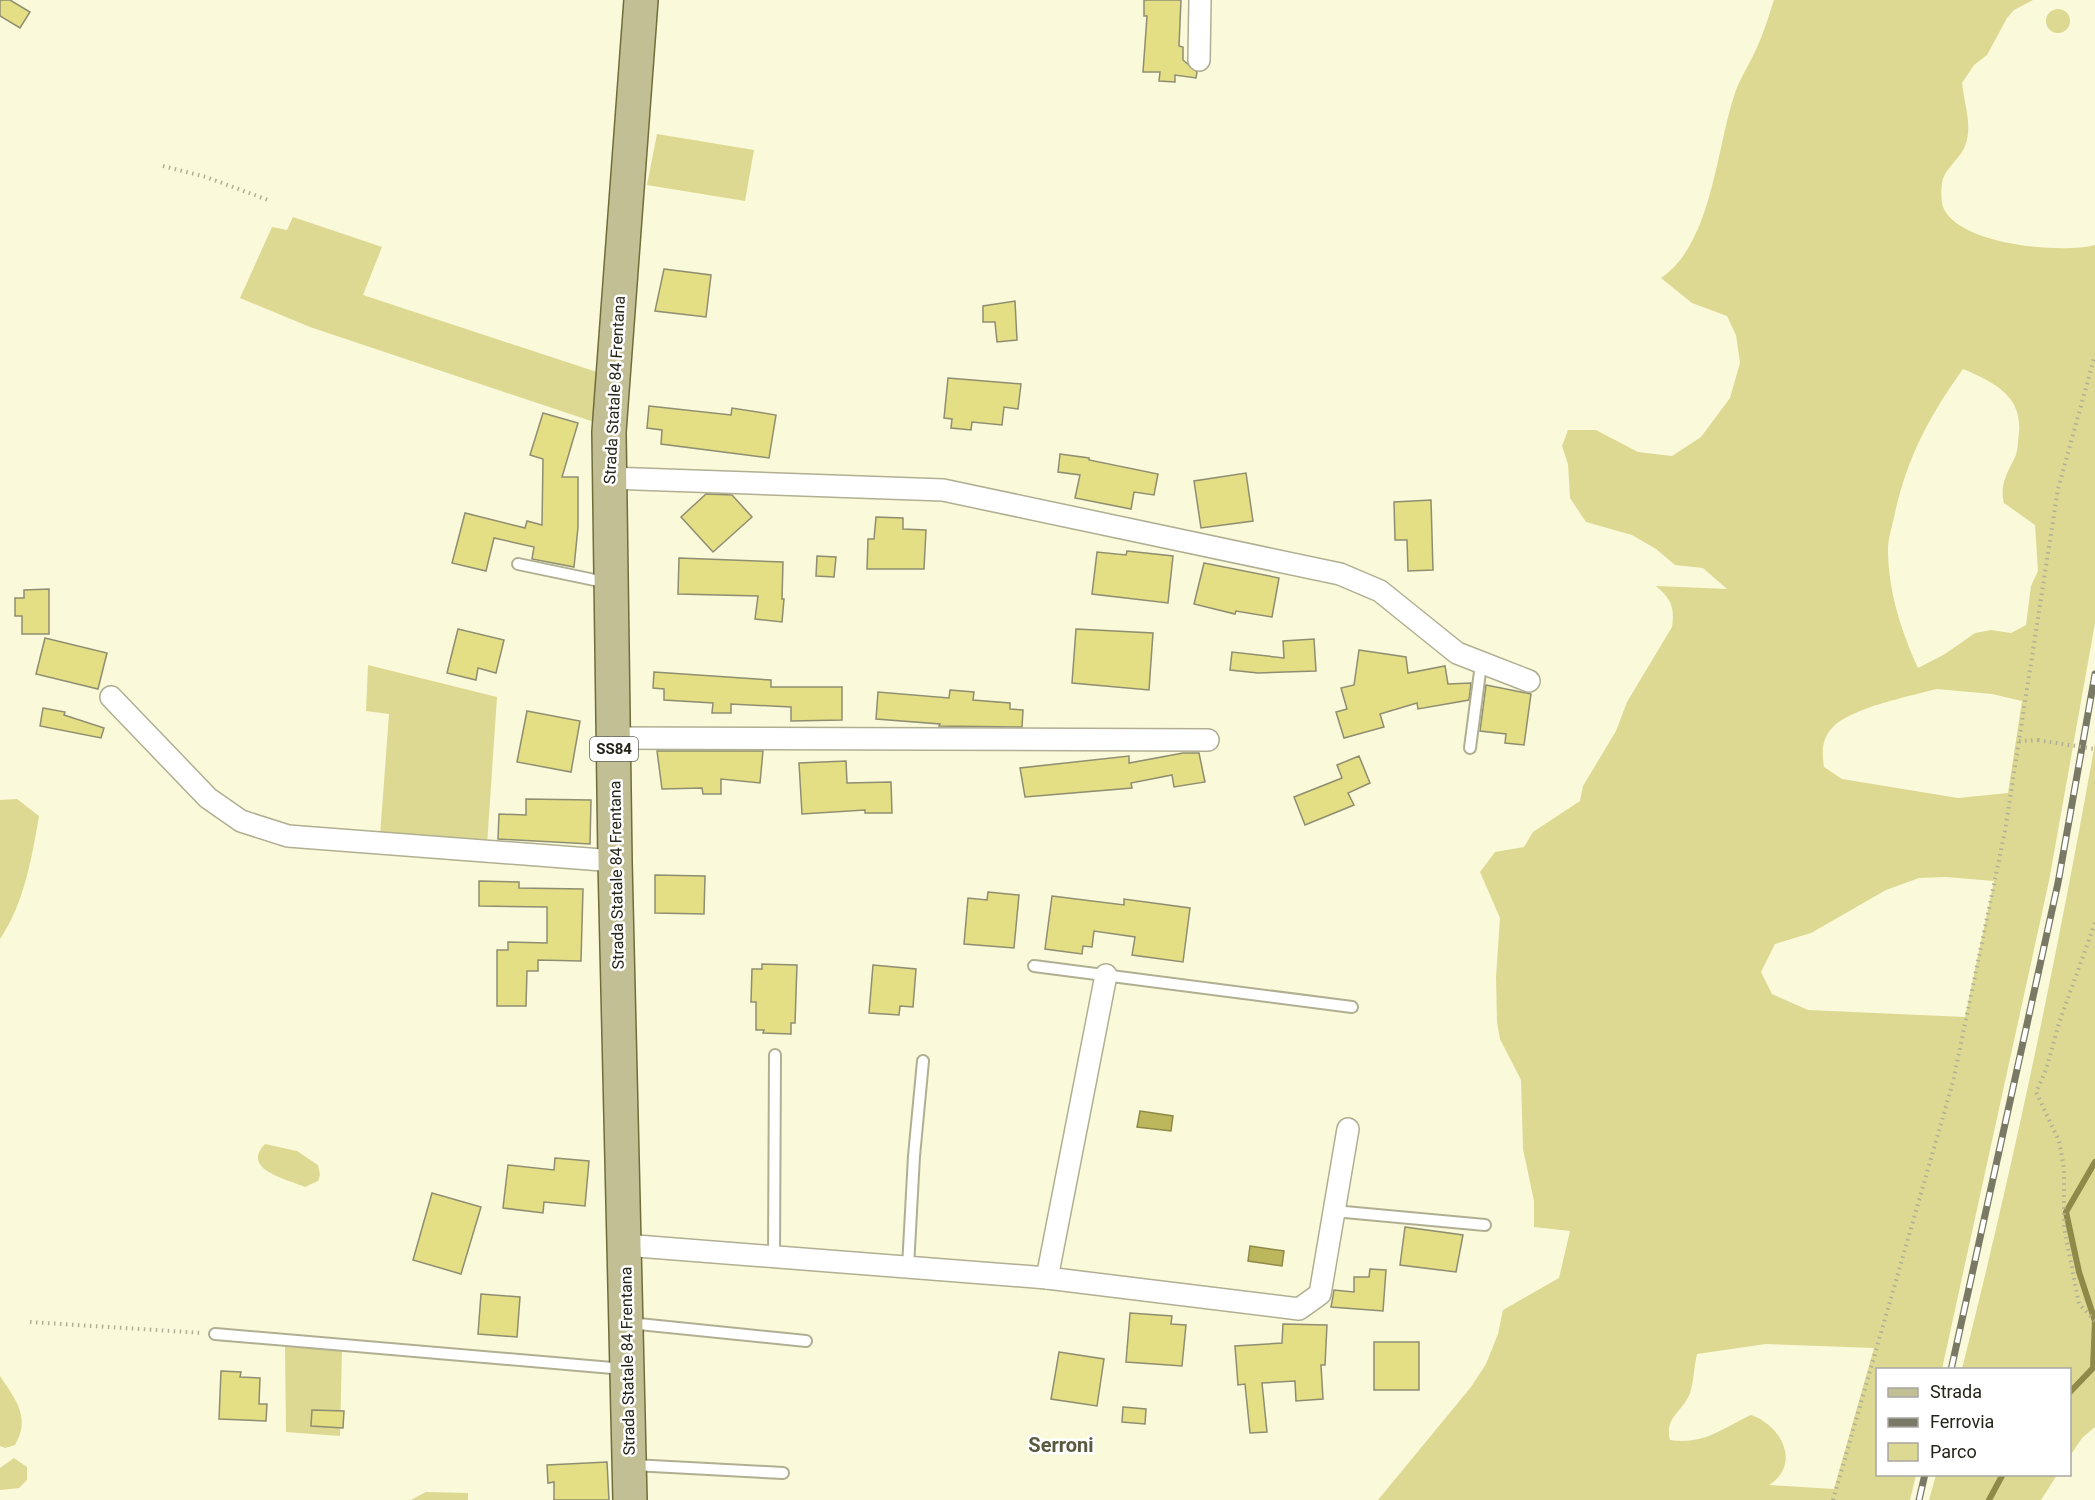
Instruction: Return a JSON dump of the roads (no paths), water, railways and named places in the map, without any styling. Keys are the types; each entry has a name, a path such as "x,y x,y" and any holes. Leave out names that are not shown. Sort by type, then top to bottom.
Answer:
{"main road":[{"name":"Strada Statale 84 Frentana","path":"630,1500 615,861 609,432 641,0"}],"street":[{"path":"1198,60 1200,0"},
{"path":"609,478 943,490 1340,574 1380,591 1454,651 1481,664 1529,681"},
{"path":"111,697 208,798 241,820 269,830 288,836 615,861"},
{"path":"613,738 1208,740"},
{"path":"1047,1278 1106,975"},
{"path":"624,1245 1047,1278 1299,1309 1320,1294 1348,1129"}],"lane":[{"path":"518,564 610,583"},
{"path":"1470,748 1481,664"},
{"path":"1034,966 1352,1008"},
{"path":"774,1257 775,1055"},
{"path":"908,1267 914,1156 924,1061"},
{"path":"1334,1211 1485,1225"},
{"path":"626,1323 806,1341"},
{"path":"215,1334 627,1369"},
{"path":"629,1465 783,1473"}],"waterway":[{"path":"2071,1391 2093,1368 2095,1321 2079,1272 2066,1212 2095,1162"},
{"path":"1989,1500 2002,1476"}],"railway":[{"path":"1951,1368 2058,883 2095,674"},
{"path":"1919,1500 1925,1476"}],"district":[{"name":"Serroni","path":"1061,1445"}]}
